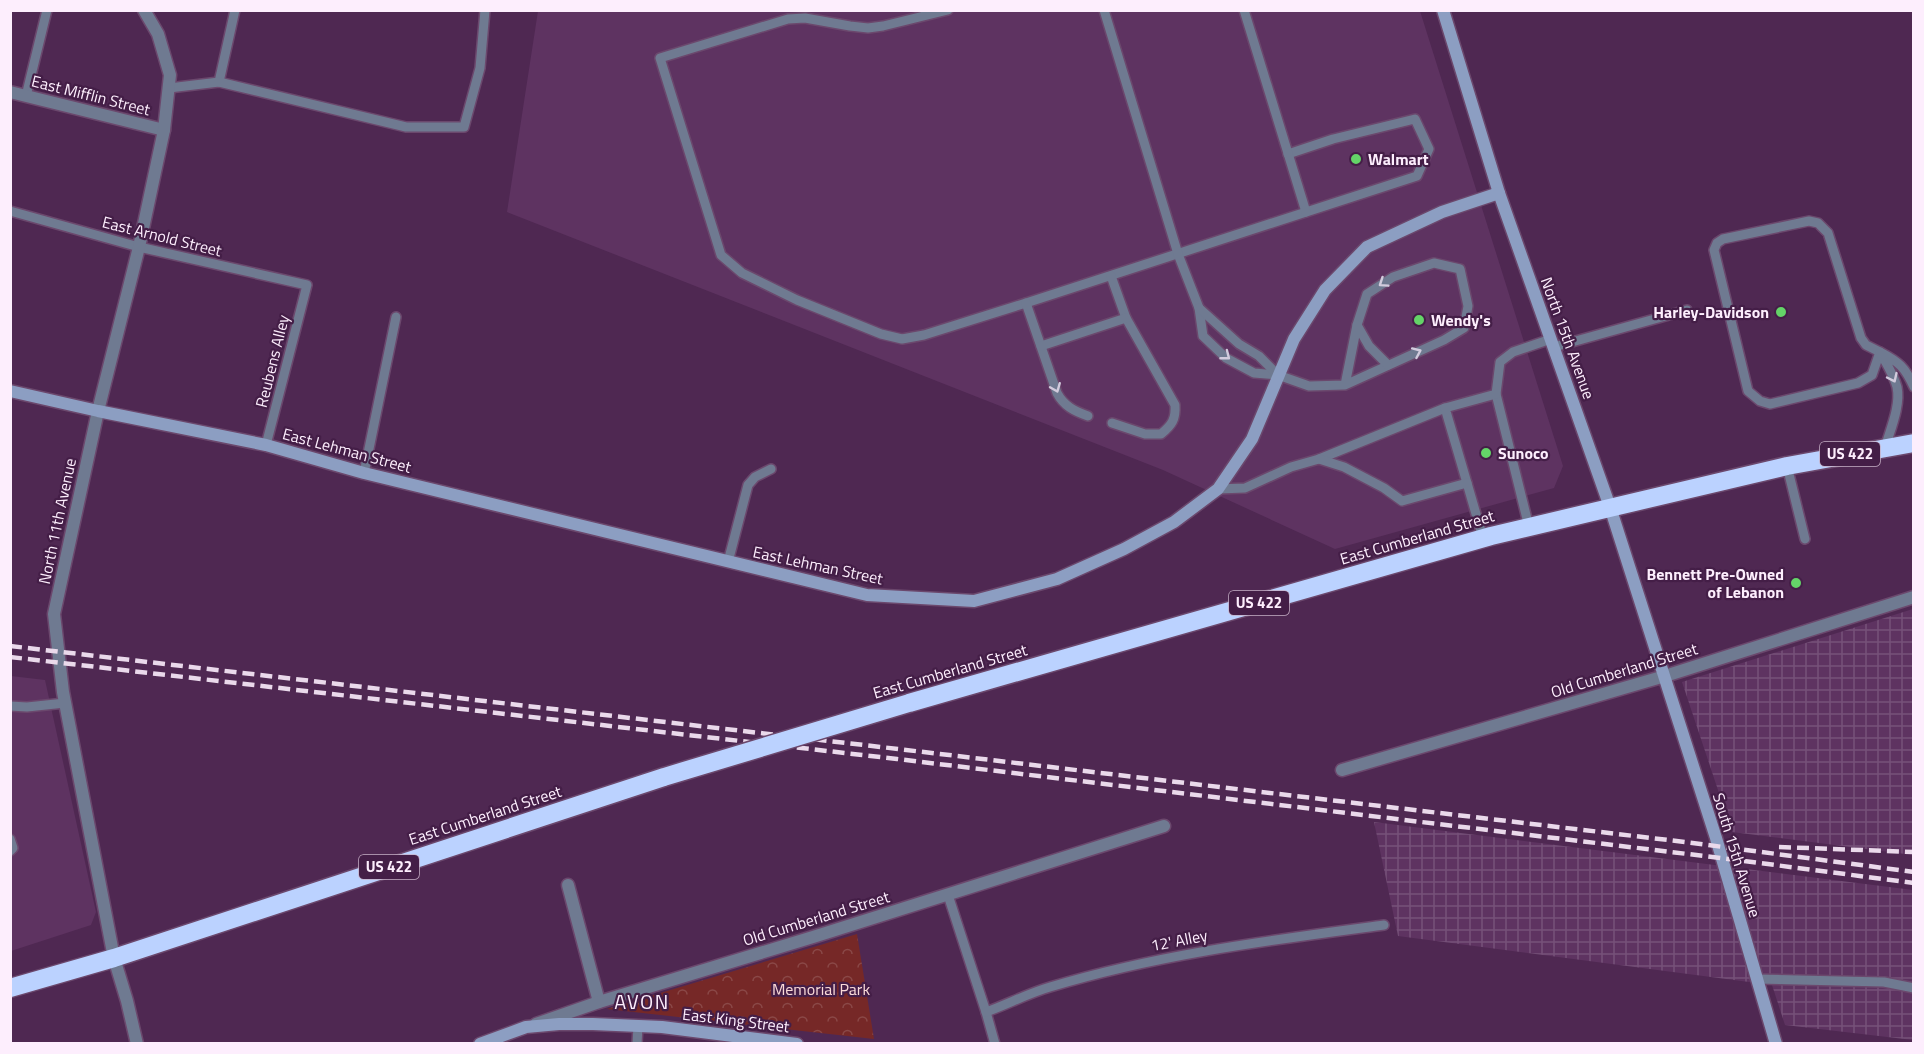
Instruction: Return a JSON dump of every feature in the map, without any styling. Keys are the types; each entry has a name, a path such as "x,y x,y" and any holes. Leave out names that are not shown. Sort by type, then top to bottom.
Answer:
{"highway":[{"name":"East Cumberland Street","path":"10,988 114,958 664,777 909,703 1483,538 1787,466 1914,443"}],"main road":[{"name":"North 15th Avenue","path":"1443,10 1499,193 1610,507 1665,676"},
{"name":"East Lehman Street","path":"10,391 266,445 364,473 867,596 974,601 1057,579 1114,553 1174,522 1218,489 1252,439 1294,339 1325,290 1367,247 1442,213 1499,193"},
{"name":"South 15th Avenue","path":"1665,676 1716,838 1776,1044"},
{"name":"East King Street","path":"526,1027 559,1024 662,1027 797,1044"},
{"name":"Old Cumberland Street","path":"480,1044 526,1027"}],"street":[{"name":"North 11th Avenue","path":"137,1044 114,958 65,703 54,614 98,411 139,247 164,130 170,75 158,34 144,10"},
{"name":"East Mifflin Street","path":"10,92 164,130"},
{"name":"Old Cumberland Street","path":"1342,770 1665,676 1914,597"},
{"name":"Old Cumberland Street","path":"526,1027 599,1002 1164,826"},
{"path":"568,885 599,1002"}],"lane":[{"path":"26,96 46,10"},
{"path":"219,82 236,10"},
{"path":"169,88 219,82 406,127 464,127 480,68 485,10"},
{"path":"948,10 868,28 806,18 788,19 660,58 721,255 742,273 797,300 881,334 902,339 924,335 1026,303 1417,176 1429,149 1415,119 1333,139 1288,154"},
{"path":"1104,10 1178,254 1199,308 1203,336 1226,358 1254,373 1278,375 1309,386 1345,385 1444,340 1464,328 1468,306 1460,269 1434,263 1393,277 1367,294 1357,325 1345,385"},
{"path":"1244,10 1306,212"},
{"name":"East Arnold Street","path":"10,211 139,247 307,285"},
{"path":"1880,352 1872,375 1858,383 1770,404 1760,401 1748,391 1714,250 1717,243 1723,239 1809,220 1818,223 1828,233 1861,338 1866,345 1880,352 1899,362 1914,387"},
{"path":"1111,276 1126,318 1172,401 1175,416 1170,427 1161,434 1145,434 1112,423"},
{"name":"Reubens Alley","path":"266,445 307,285"},
{"path":"1026,303 1061,401 1069,409 1088,416"},
{"path":"1199,308 1239,344 1259,356 1278,375"},
{"path":"1529,527 1496,394 1500,362 1513,352 1687,310"},
{"path":"364,473 396,317"},
{"path":"1041,346 1126,318"},
{"path":"1357,325 1369,346 1388,365"},
{"path":"1880,352 1897,384 1898,395 1885,448"},
{"path":"1218,489 1245,488 1291,467 1319,459 1446,408 1496,394"},
{"path":"1446,408 1483,538"},
{"path":"1319,459 1344,467 1384,488 1402,501 1467,483"},
{"path":"1787,466 1805,539"},
{"path":"728,562 748,486 755,477 771,469"},
{"path":"10,706 27,707 65,703"},
{"path":"10,839 13,848 10,851"},
{"path":"948,895 987,1012 995,1044"},
{"name":"12' Alley","path":"987,1012 1048,987 1162,958 1266,940 1384,926"},
{"path":"1757,979 1884,982 1914,988"},
{"path":"637,1044 638,1026"}],"shaded area":[{"path":"538,11 1420,11 1563,466 1554,488 1335,549 1163,470 507,212"},
{"path":"1913,609 1913,855 1732,832 1682,682"},
{"path":"11,676 45,680 96,912 91,925 11,951"},
{"path":"1374,822 1913,890 1913,1040 1785,1025 1772,985 1398,936"}],"green space":[{"name":"Memorial Park","path":"857,934 874,1039 607,1009"}],"railway":[{"path":"10,646 1685,842 1914,872"},
{"path":"10,657 897,759 1914,883"},
{"path":"1779,847 1914,852"}],"place":[{"name":"Walmart","path":"1356,159"},
{"name":"Harley-Davidson","path":"1781,312"},
{"name":"Wendy's","path":"1419,320"},
{"name":"Sunoco","path":"1486,453"},
{"name":"Bennett Pre-Owned of Lebanon","path":"1796,583"}],"district":[{"name":"AVON","path":"642,1002"}]}
